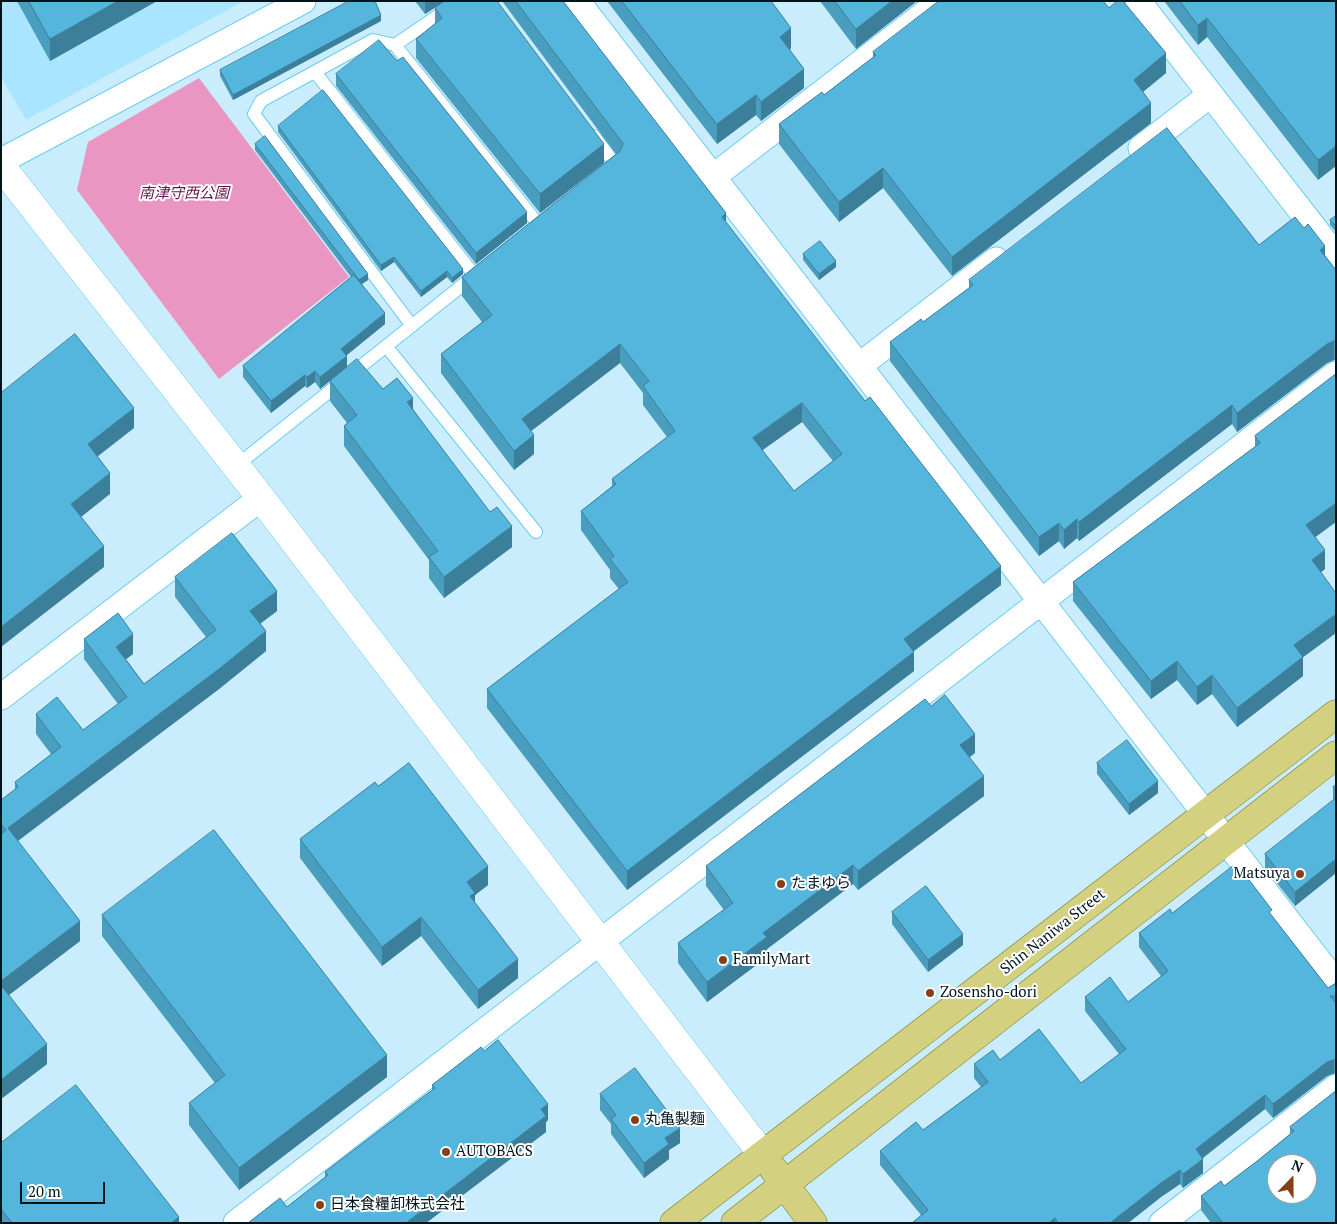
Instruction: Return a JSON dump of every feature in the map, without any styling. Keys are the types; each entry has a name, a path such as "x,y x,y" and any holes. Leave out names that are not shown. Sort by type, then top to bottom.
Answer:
{"main road":[{"name":"Shin Naniwa Street","path":"674,1223 1336,714"},
{"path":"735,1223 1336,755"},
{"path":"763,1155 813,1223"}],"street":[{"path":"1,161 303,1"},
{"path":"577,1 1041,600 1204,815 1336,983"},
{"path":"713,177 941,1"},
{"path":"1138,1 1336,256"},
{"path":"1124,161 1210,95"},
{"path":"1,166 261,498 763,1155"},
{"path":"859,366 1015,245"},
{"path":"236,1223 1336,374"},
{"path":"1,698 261,498"},
{"path":"1162,1223 1336,1087"}],"lane":[{"path":"395,46 459,1"},
{"path":"412,326 254,114 261,101 373,40 395,46 539,225"},
{"path":"236,466 479,273 315,72"},
{"path":"586,125 615,164 600,176"},
{"path":"386,346 536,532"}],"shaded area":[{"path":"1,1 244,1 26,120 1,77"}],"green space":[{"name":"南津守西公園","path":"199,78 349,277 219,379 77,190 88,142"}],"building":[{"path":"29,1 118,1 50,39"},
{"path":"349,1 375,1 381,15 233,95 220,70"},
{"path":"445,1 497,1 604,144 540,194 416,39 442,18 435,8"},
{"path":"516,1 563,1 726,213 722,217 865,401 870,397 1001,566 904,639 914,652 627,871 487,689 628,582 610,559 614,556 581,511 616,484 612,479 675,431 643,386 649,381 620,344 522,419 534,435 514,451 441,354 492,315 462,277 620,151 623,144","holes":["802,403 842,454 794,491 753,438"]},
{"path":"622,1 771,1 791,28 780,37 804,69 761,102 756,95 717,124"},
{"path":"835,1 892,1 856,29"},
{"path":"939,1 1103,1 1109,8 1117,1 1123,1 1166,53 1134,80 1151,103 952,257 883,168 839,202 779,124 822,92 824,95 876,55 873,52"},
{"path":"1180,1 1336,1 1336,146 1318,160 1207,18 1198,25"},
{"path":"379,40 397,61 403,57 527,212 476,253 336,74"},
{"path":"323,90 463,269 452,278 447,271 421,291 394,257 381,265 278,126"},
{"path":"1167,128 1259,245 1295,217 1304,228 1308,224 1325,246 1320,250 1336,270 1336,341 1327,344 1237,413 1232,405 1079,522 1077,519 1064,530 1059,523 1039,537 890,342 921,319 923,322 973,285 969,280"},
{"path":"265,136 368,274 359,280 255,144"},
{"path":"1336,216 1336,226 1330,220"},
{"path":"820,241 836,261 819,274 803,254"},
{"path":"354,275 385,313 341,349 347,356 320,377 315,371 307,377 305,375 271,401 243,366"},
{"path":"75,334 134,408 88,444 110,473 71,504 104,546 1,627 1,393"},
{"path":"357,359 383,389 397,378 413,398 407,402 490,512 497,507 512,526 444,577 429,557 438,551 344,426 357,415 330,381"},
{"path":"1336,374 1336,503 1306,525 1325,550 1312,560 1336,593 1336,614 1294,645 1303,657 1237,708 1212,675 1197,687 1177,661 1151,681 1073,582 1260,443 1255,436"},
{"path":"232,533 277,591 250,611 266,631 219,669 8,828 80,921 1,981 1,834 6,830 1,824 1,800 18,787 15,782 61,747 36,714 57,697 83,730 127,697 84,639 118,613 133,634 116,647 144,684 216,630 175,577"},
{"path":"945,695 975,734 960,745 984,776 858,871 853,865 763,933 767,937 707,982 678,943 733,903 706,866 925,699 931,706"},
{"path":"1127,740 1158,781 1129,804 1097,763"},
{"path":"409,763 488,866 467,882 475,893 470,896 518,959 478,990 421,917 382,947 300,839 375,782 378,786"},
{"path":"1336,798 1336,859 1295,892 1265,854"},
{"path":"214,830 387,1055 239,1168 189,1103 225,1075 102,915"},
{"path":"1233,866 1240,874 1243,872 1272,910 1269,912 1328,988 1336,983 1336,996 1330,996 1336,1003 1336,1059 1327,1062 1273,1104 1265,1095 1196,1149 1203,1159 1183,1174 1180,1170 1161,1183 1110,1223 1058,1223 1055,1218 1049,1223 912,1223 928,1210 880,1151 916,1122 923,1130 988,1082 974,1064 993,1050 1000,1060 1039,1029 1081,1083 1126,1049 1085,997 1110,977 1128,1002 1168,971 1139,933 1170,909 1172,913"},
{"path":"926,886 963,934 928,960 892,912"},
{"path":"1,985 47,1044 1,1080"},
{"name":"AUTOBACS","path":"498,1040 548,1104 541,1109 546,1116 406,1223 248,1223 280,1198 287,1207 328,1175 325,1172 435,1088 432,1085 481,1047 484,1051"},
{"name":"丸亀製麵","path":"635,1068 680,1128 665,1138 669,1144 644,1163 611,1119 616,1115 600,1094"},
{"path":"76,1085 179,1217 171,1223 12,1223 1,1209 1,1143"},
{"path":"1336,1091 1336,1223 1223,1223 1201,1196 1221,1181 1224,1186 1294,1131 1290,1127"}],"place":[{"name":"Matsuya","path":"1300,874"},
{"name":"たまゆら","path":"781,884"},
{"name":"FamilyMart","path":"723,960"},
{"name":"Zosensho-dori","path":"930,993"},
{"name":"丸亀製麵","path":"635,1120"},
{"name":"AUTOBACS","path":"446,1152"},
{"name":"日本食糧卸株式会社","path":"320,1205"}]}
